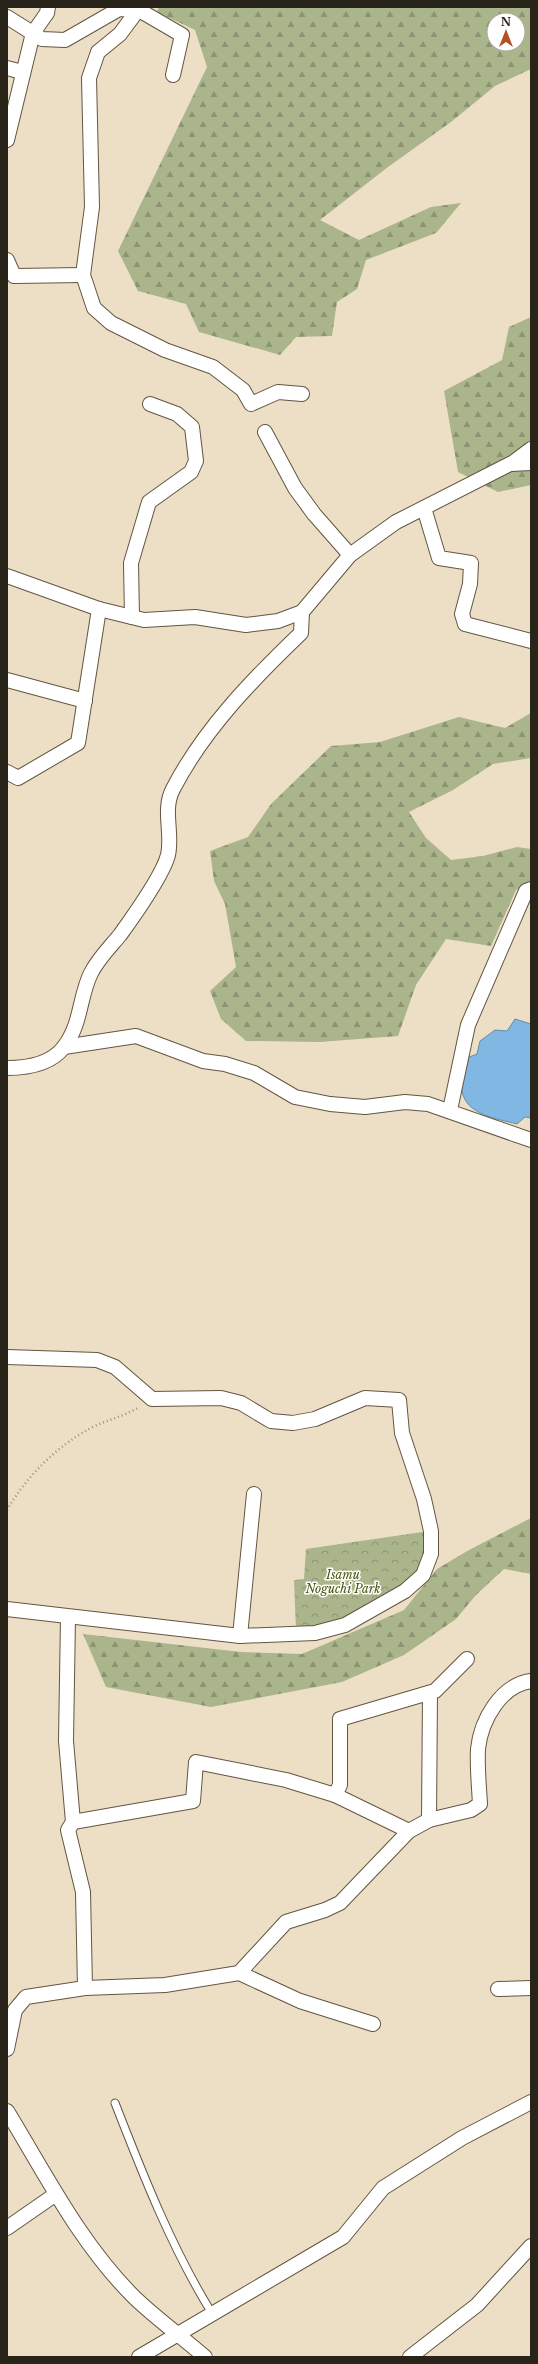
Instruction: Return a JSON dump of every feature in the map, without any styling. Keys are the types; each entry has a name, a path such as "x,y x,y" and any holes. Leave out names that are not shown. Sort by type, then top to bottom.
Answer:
{"street":[{"path":"7,140 22,72 33,33 48,7"},
{"path":"140,8 120,34 98,52 89,78 92,207 83,275 94,308 111,323 165,350 213,367 243,390 251,404 278,392 302,394"},
{"path":"7,17 42,39 65,40 119,9 140,8 182,35 173,75"},
{"path":"7,68 22,72"},
{"path":"7,260 14,276 83,275"},
{"path":"132,617 130,563 149,502 191,472 196,461 192,427 177,414 150,404"},
{"path":"265,432 295,488 314,514 350,555"},
{"path":"7,576 99,609 144,620 195,617 246,625 278,621 302,612 350,555 396,522 510,464 531,449"},
{"path":"510,464 531,463"},
{"path":"424,508 439,558 471,563 470,584 462,614 465,624 531,641"},
{"path":"7,772 18,778 78,743 99,609"},
{"path":"7,1068 45,1062 64,1047 79,1019 90,974 149,890 168,854 167,805 173,790 226,712 260,672 301,633 302,612"},
{"path":"7,680 84,702"},
{"path":"450,1110 468,1025 526,891 531,889"},
{"path":"64,1047 136,1036 203,1061 225,1064 254,1073 295,1097 330,1104 365,1107 405,1102 428,1104 450,1110 531,1140"},
{"path":"7,1357 97,1360 115,1367 152,1399 221,1398 240,1403 271,1421 293,1423 315,1419 365,1398 399,1400 402,1432 424,1499 431,1531 431,1554 423,1574 405,1591 346,1625 315,1633 240,1636 7,1609"},
{"path":"240,1636 254,1494"},
{"path":"68,1617 66,1741 73,1822 68,1830 83,1892 84,1988"},
{"path":"335,1795 340,1785 340,1719 435,1691 467,1660"},
{"path":"239,1973 286,1922 325,1910 340,1903 409,1831 429,1820 471,1810 480,1804 478,1748 484,1725 497,1702 512,1686 531,1680"},
{"path":"429,1820 430,1693"},
{"path":"73,1822 193,1801 196,1762 286,1780 335,1795 409,1831"},
{"path":"7,2049 15,2010 26,1997 84,1988 165,1985 239,1973 300,2001 373,2024"},
{"path":"498,1989 531,1988"},
{"path":"139,2357 213,2315 342,2237 383,2188 462,2138 531,2102"},
{"path":"7,2111 56,2194 104,2263 135,2298 205,2357"},
{"path":"7,2228 56,2194"},
{"path":"410,2357 476,2305 531,2246"}],"lane":[{"path":"114,2103 148,2186 196,2288 213,2315"}],"path":[{"path":"7,1510 17,1492 64,1446 92,1428 124,1417 152,1399"}],"green space":[{"path":"159,7 531,7 531,69 495,86 451,122 388,167 320,220 359,240 431,207 461,203 436,233 366,260 357,289 337,302 332,336 296,337 280,355 199,332 186,304 138,291 118,251 207,67 195,30 157,12"},
{"path":"531,317 531,485 498,492 458,472 444,391 502,360 509,327"},
{"path":"531,713 531,758 493,764 453,790 409,812 426,838 451,860 483,856 517,847 531,849 531,883 516,890 491,946 446,939 416,985 398,1036 320,1042 246,1041 221,1019 210,991 236,967 225,904 214,881 210,851 248,837 271,804 331,746 380,742 459,717 505,728"},
{"path":"531,1518 531,1574 504,1569 476,1595 456,1619 404,1655 342,1682 211,1707 106,1687 83,1634 241,1652 302,1654 404,1610 437,1569 469,1550"},
{"name":"Isamu Noguchi Park","path":"429,1531 423,1575 345,1625 296,1631 294,1580 304,1579 306,1549"}],"water":[{"path":"515,1019 531,1024 531,1118 525,1117 517,1124 492,1118 476,1111 465,1099 462,1091 463,1079 469,1057 477,1054 480,1041 495,1030 507,1031"}]}
